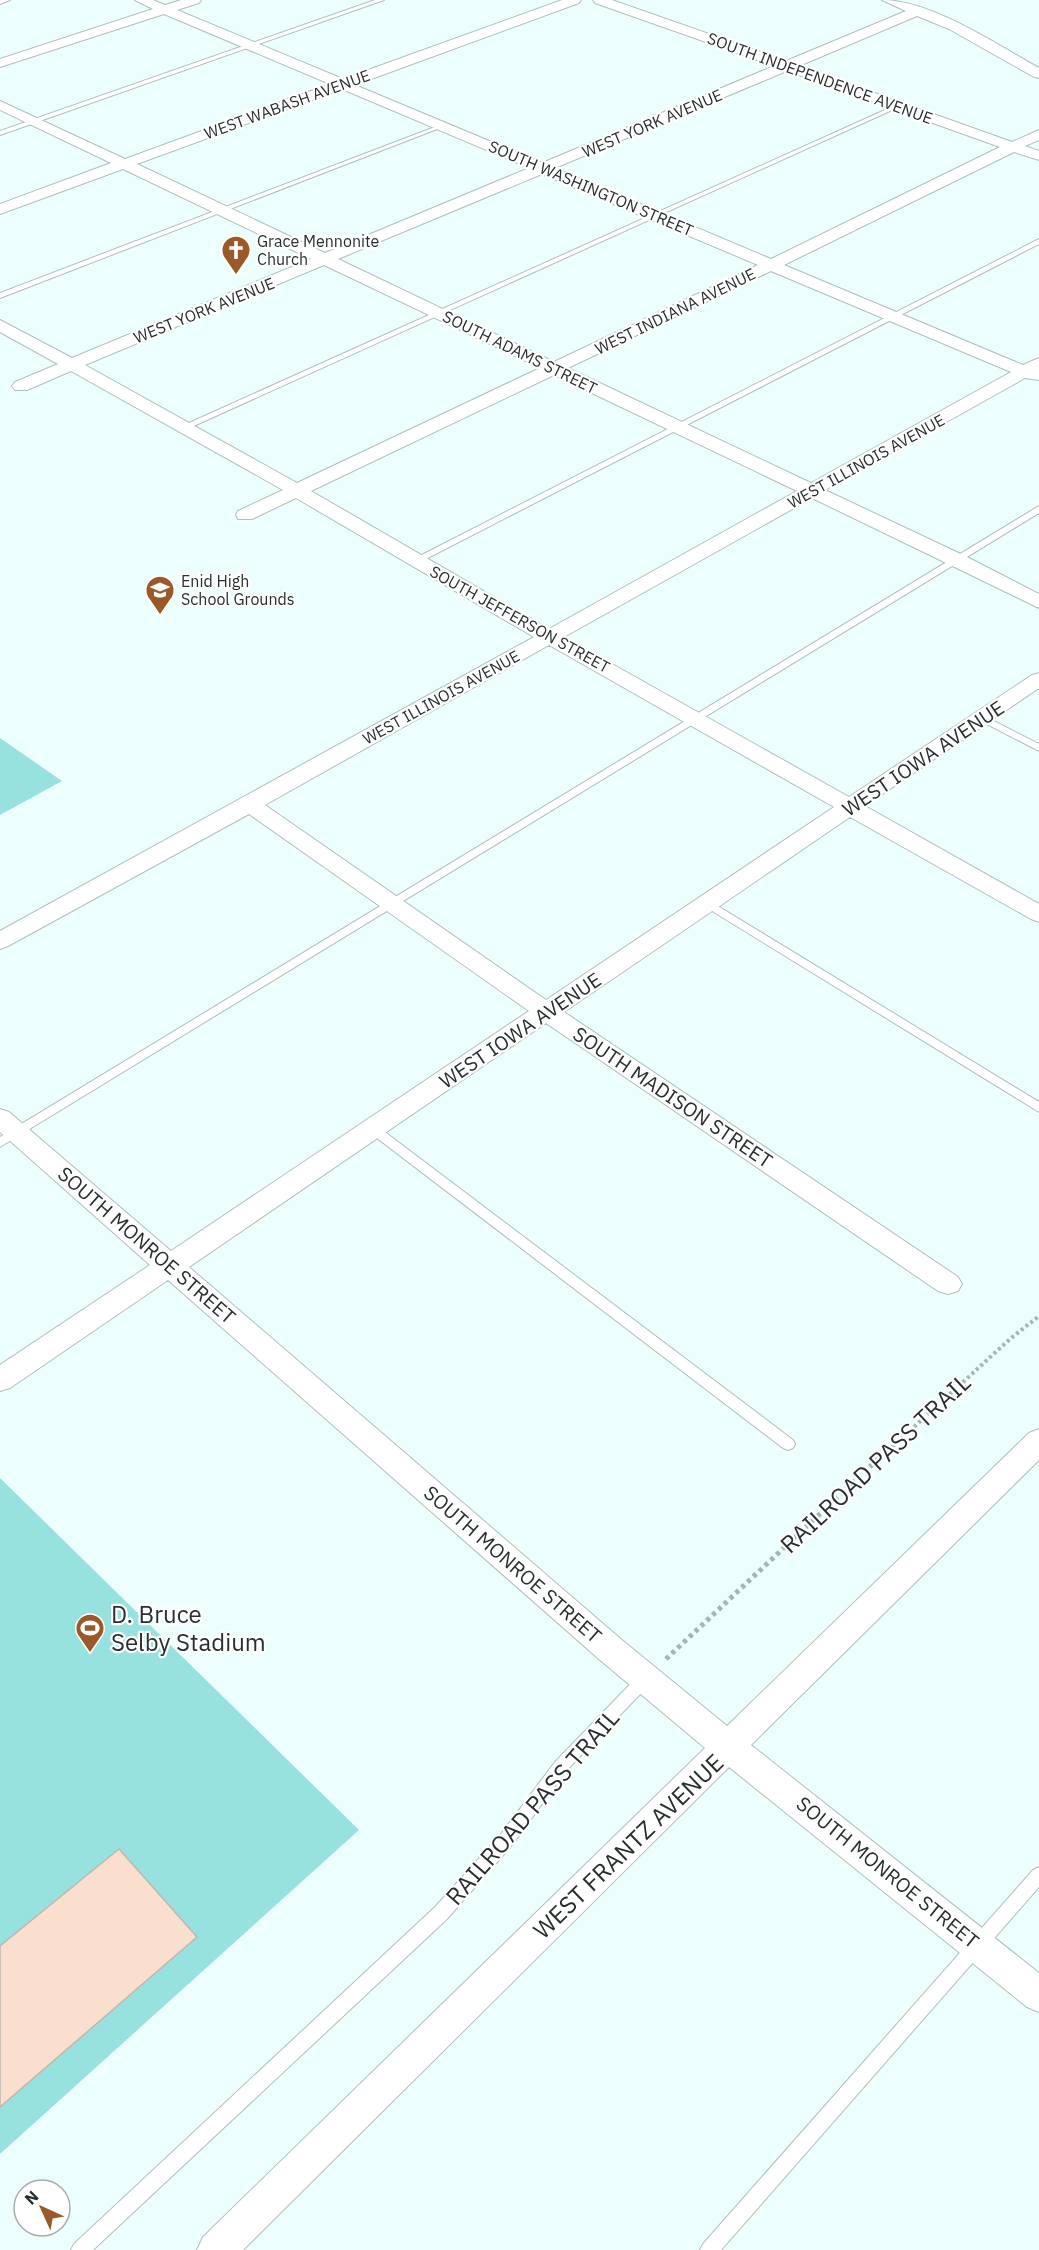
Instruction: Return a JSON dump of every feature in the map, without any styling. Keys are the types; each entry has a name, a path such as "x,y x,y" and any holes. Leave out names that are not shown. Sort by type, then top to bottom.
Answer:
{"street":[{"name":"SOUTH WASHINGTON STREET","path":"142,0 894,316 1034,370"},
{"path":"0,63 194,0"},
{"name":"WEST WABASH AVENUE","path":"0,209 574,0"},
{"name":"SOUTH INDEPENDENCE AVENUE","path":"600,0 1039,156"},
{"path":"889,0 954,26 1039,74"},
{"name":"WEST YORK AVENUE","path":"21,386 918,11"},
{"name":"SOUTH ADAMS STREET","path":"0,105 958,560 1039,602"},
{"name":"WEST INDIANA AVENUE","path":"245,515 773,264 1039,134"},
{"name":"SOUTH JEFFERSON STREET","path":"0,325 296,490 416,561 1039,914"},
{"name":"WEST ILLINOIS AVENUE","path":"0,941 250,804 550,635 1034,370"},
{"name":"WEST IOWA AVENUE","path":"0,1380 1039,679"},
{"name":"SOUTH MADISON STREET","path":"250,804 547,1011 948,1284"},
{"name":"SOUTH MONROE STREET","path":"6,1131 171,1265 645,1679 1039,1995"},
{"name":"WEST FRANTZ AVENUE","path":"216,2250 1039,1441"}],"lane":[{"path":"0,2 7,0"},
{"path":"0,133 381,0"},
{"path":"184,427 898,106"},
{"path":"0,296 442,126"},
{"path":"416,561 1039,241"},
{"path":"6,1131 393,905 1039,509"},
{"path":"982,718 1039,748"},
{"path":"708,904 1039,1108"},
{"path":"373,1129 788,1444"},
{"name":"RAILROAD PASS TRAIL","path":"80,2250 441,1913 507,1839 560,1767 645,1679"},
{"path":"708,2250 1039,1875"}],"path":[{"name":"RAILROAD PASS TRAIL","path":"645,1679 932,1409 1039,1316"}],"shaded area":[{"path":"0,738 62,781 0,815"},
{"name":"D. Bruce Selby Stadium","path":"0,1478 359,1830 0,2154"}],"building":[{"path":"119,1849 197,1937 0,2107 0,1946"}],"place":[{"name":"Grace Mennonite Church","path":"236,276"},
{"name":"Enid High School Grounds","path":"160,616"},
{"name":"D. Bruce Selby Stadium","path":"90,1654"}]}
